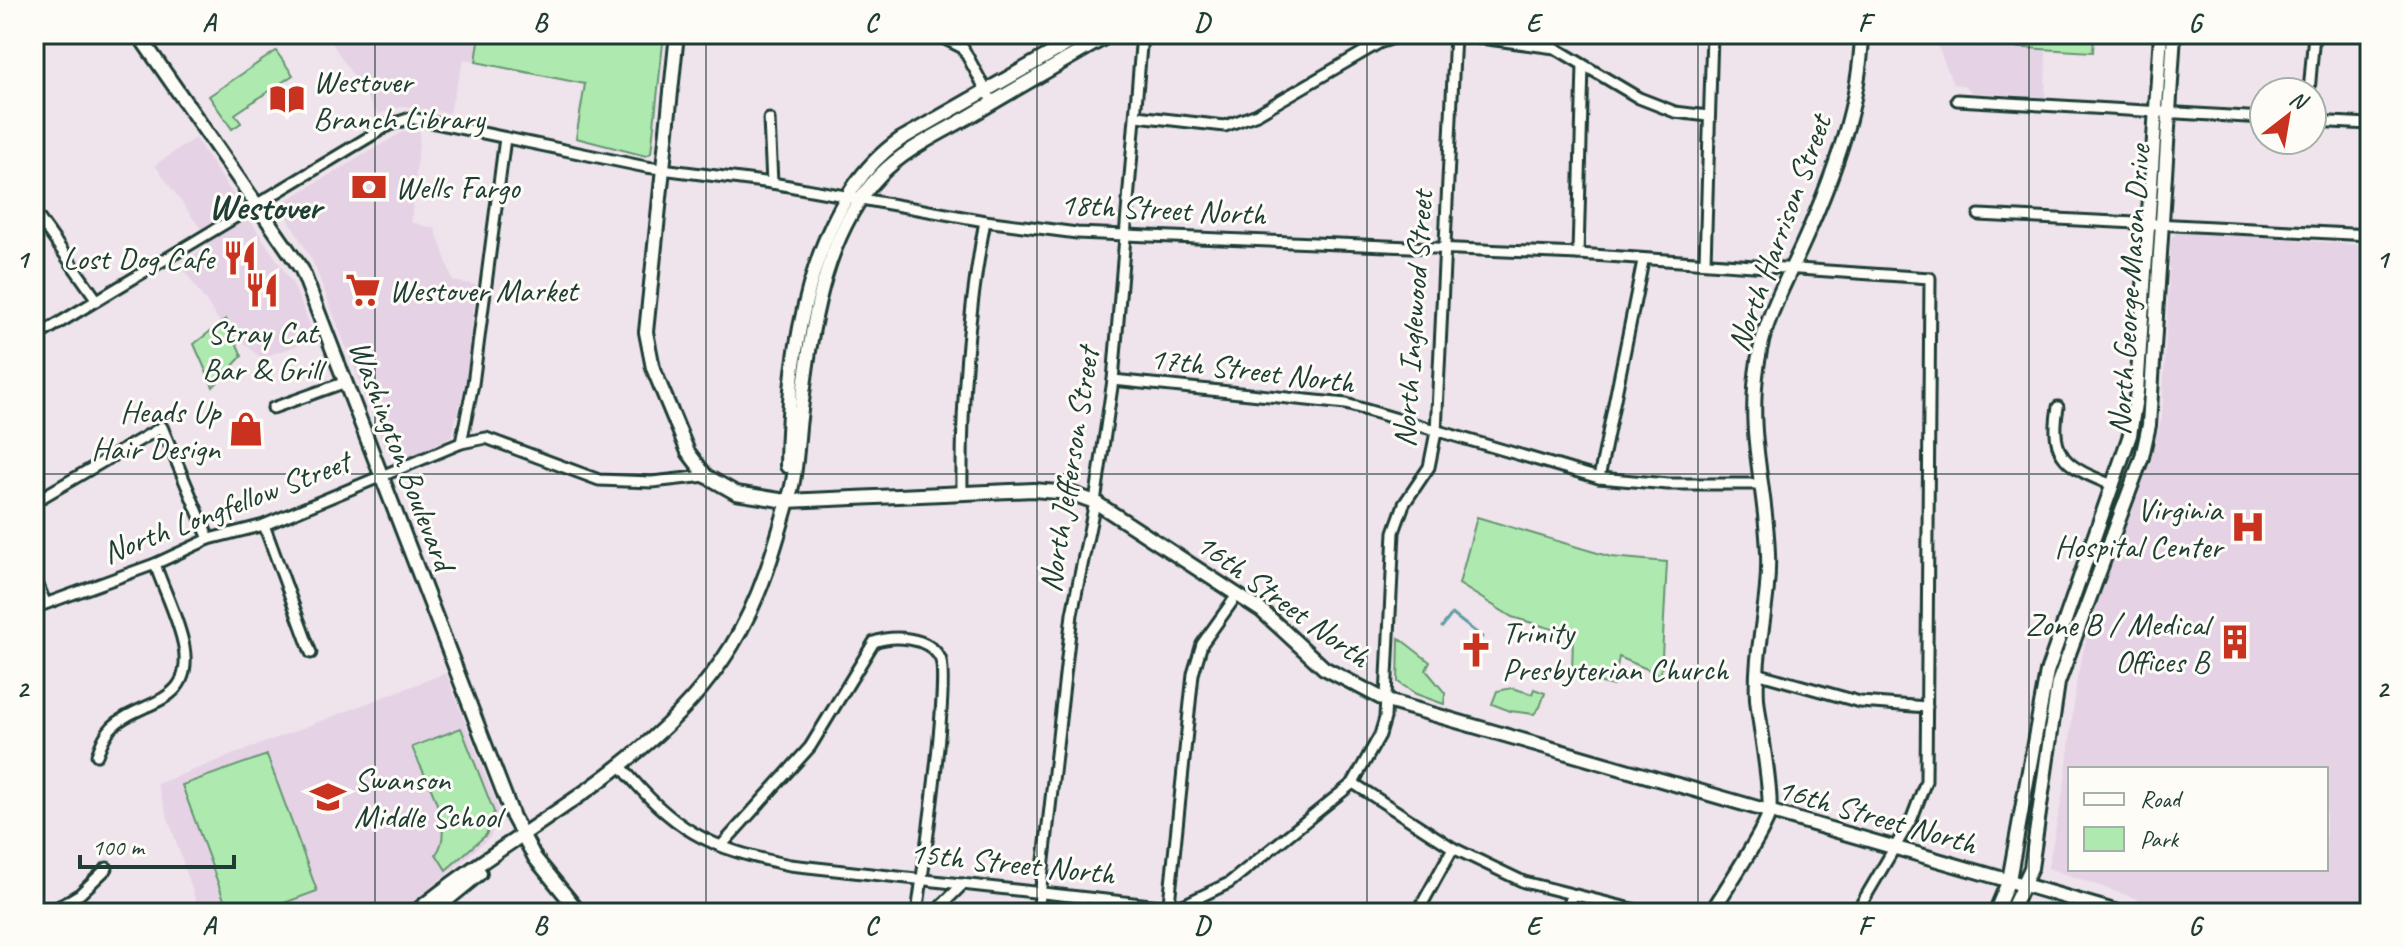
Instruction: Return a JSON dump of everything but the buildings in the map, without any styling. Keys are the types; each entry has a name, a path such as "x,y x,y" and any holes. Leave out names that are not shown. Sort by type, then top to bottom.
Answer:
{"street":[{"name":"Washington Boulevard","path":"138,34 302,270 523,838 555,885 580,913"},
{"path":"677,34 646,332 653,368 665,401 688,452 706,476"},
{"path":"935,34 963,48 990,97"},
{"path":"431,913 676,718 732,646 764,580 791,490 818,308 854,199 907,152 1085,34"},
{"path":"990,97 1111,34"},
{"name":"North Jefferson Street","path":"1038,913 1072,614 1095,502 1113,380 1142,34"},
{"path":"1137,116 1225,126 1257,114 1379,43 1406,34"},
{"path":"1453,34 1555,48 1639,98 1675,112 1708,116"},
{"name":"North Inglewood Street","path":"1353,783 1380,735 1387,701 1384,684 1394,532 1404,504 1429,467 1436,432 1447,249 1453,34"},
{"path":"1705,262 1712,34"},
{"name":"North Harrison Street","path":"1769,813 1756,673 1769,599 1768,550 1758,484 1752,403 1758,357 1767,323 1820,203 1855,99 1862,34"},
{"name":"North George Mason Drive","path":"2010,913 2026,884 2058,683 2074,631 2142,457 2149,425 2162,112 2161,34"},
{"name":"North George Mason Drive","path":"2162,112 2174,34"},
{"path":"2310,76 2314,34"},
{"path":"1578,254 1583,65"},
{"path":"1957,100 2248,117"},
{"name":"18th Street North","path":"258,203 401,119 431,122 662,169 772,183 985,221 1077,233 1578,254 1643,261 1790,267 1930,278 1927,707"},
{"path":"769,119 772,183"},
{"path":"2328,122 2370,124"},
{"path":"505,138 473,384 461,443 486,438 599,480 624,483 706,476"},
{"path":"34,338 258,203"},
{"path":"34,211 97,300"},
{"path":"1979,215 2370,235"},
{"path":"962,493 961,410 975,277 985,221"},
{"name":"North George Mason Drive","path":"1995,913 2009,880 2050,659 2130,435 2155,224"},
{"path":"1599,478 1643,261"},
{"name":"17th Street North","path":"1113,380 1346,404 1599,478 1682,485 1758,484"},
{"path":"273,408 346,382"},
{"path":"2058,407 2055,439 2059,451 2078,471 2112,485"},
{"path":"34,502 162,427 209,539"},
{"name":"North Longfellow Street","path":"34,608 155,564 209,539 264,525 461,443"},
{"name":"16th Street North","path":"706,476 743,496 786,501 1050,490 1095,502 1262,611 1324,668 1387,701 2121,913"},
{"path":"264,525 311,653"},
{"path":"97,755 110,729 166,698 180,683 184,670 184,646 155,564"},
{"path":"34,576 45,602"},
{"path":"1169,910 1193,674 1202,644 1237,595"},
{"path":"721,846 810,747 874,642 888,636 921,643 933,649 942,660 942,697 917,913"},
{"path":"1756,673 1860,702 1927,707 1926,781 1912,818 1856,913"},
{"name":"15th Street North","path":"620,765 667,817 685,830 721,846 787,864 1041,892 1169,910 1229,883 1353,783"},
{"path":"1353,783 1453,848 1524,882 1648,913"},
{"path":"1711,913 1769,813"},
{"path":"414,913 457,879 523,838"},
{"path":"1417,913 1453,848"},
{"path":"48,913 80,894 107,868"},
{"path":"934,913 963,884"},
{"path":"1563,913 1573,895"}],"shaded area":[{"path":"326,34 664,34 585,84 464,59 449,113 404,106 378,114"},
{"path":"1937,44 2046,50 2045,97 1972,92 1964,85 1953,84"},
{"path":"408,129 420,131 411,222 435,229 453,281 476,285 467,375 452,435 439,445 399,460 385,447 313,262 280,204"},
{"path":"195,138 293,284 316,339 261,358 220,322 180,264 211,243 155,165"},
{"name":"Virginia Hospital Center","path":"2180,230 2370,246 2370,913 2178,913 2048,868 2065,782 2077,678 2091,619 2143,481 2162,418 2171,238"},
{"name":"Swanson Middle School","path":"446,673 499,811 490,837 401,913 200,913 157,784"}],"green space":[{"path":"480,34 664,34 651,153 646,156 576,138 585,84 476,62"},
{"path":"1871,34 2094,34 2093,52 1871,39"},
{"path":"276,51 293,75 235,114 241,123 232,129 209,96"},
{"path":"226,319 242,356 213,387 194,344"},
{"path":"1477,517 1611,557 1667,562 1661,675 1619,657 1613,686 1572,675 1573,635 1512,617 1459,584"},
{"path":"1399,638 1430,662 1426,670 1445,693 1444,704 1416,694 1398,682"},
{"path":"1512,688 1532,694 1534,689 1545,693 1534,714 1510,711 1492,704 1497,691"},
{"path":"461,728 494,812 486,835 446,870 436,854 443,830 441,816 412,747"},
{"path":"267,755 317,891 257,913 229,913 182,785"}],"waterway":[{"path":"1442,627 1452,614 1482,637"}],"place":[{"name":"Westover Branch Library","path":"287,99"},
{"name":"Wells Fargo","path":"369,187"},
{"name":"Lost Dog Cafe","path":"240,258"},
{"name":"Stray Cat Bar & Grill","path":"262,290"},
{"name":"Westover Market","path":"363,290"},
{"name":"Heads Up Hair Design","path":"246,429"},
{"name":"Virginia Hospital Center","path":"2248,527"},
{"name":"Zone B / Medical Offices B","path":"2235,642"},
{"name":"Trinity Presbyterian Church","path":"1476,650"},
{"name":"Swanson Middle School","path":"328,797"}],"district":[{"name":"Westover","path":"265,207"}]}
